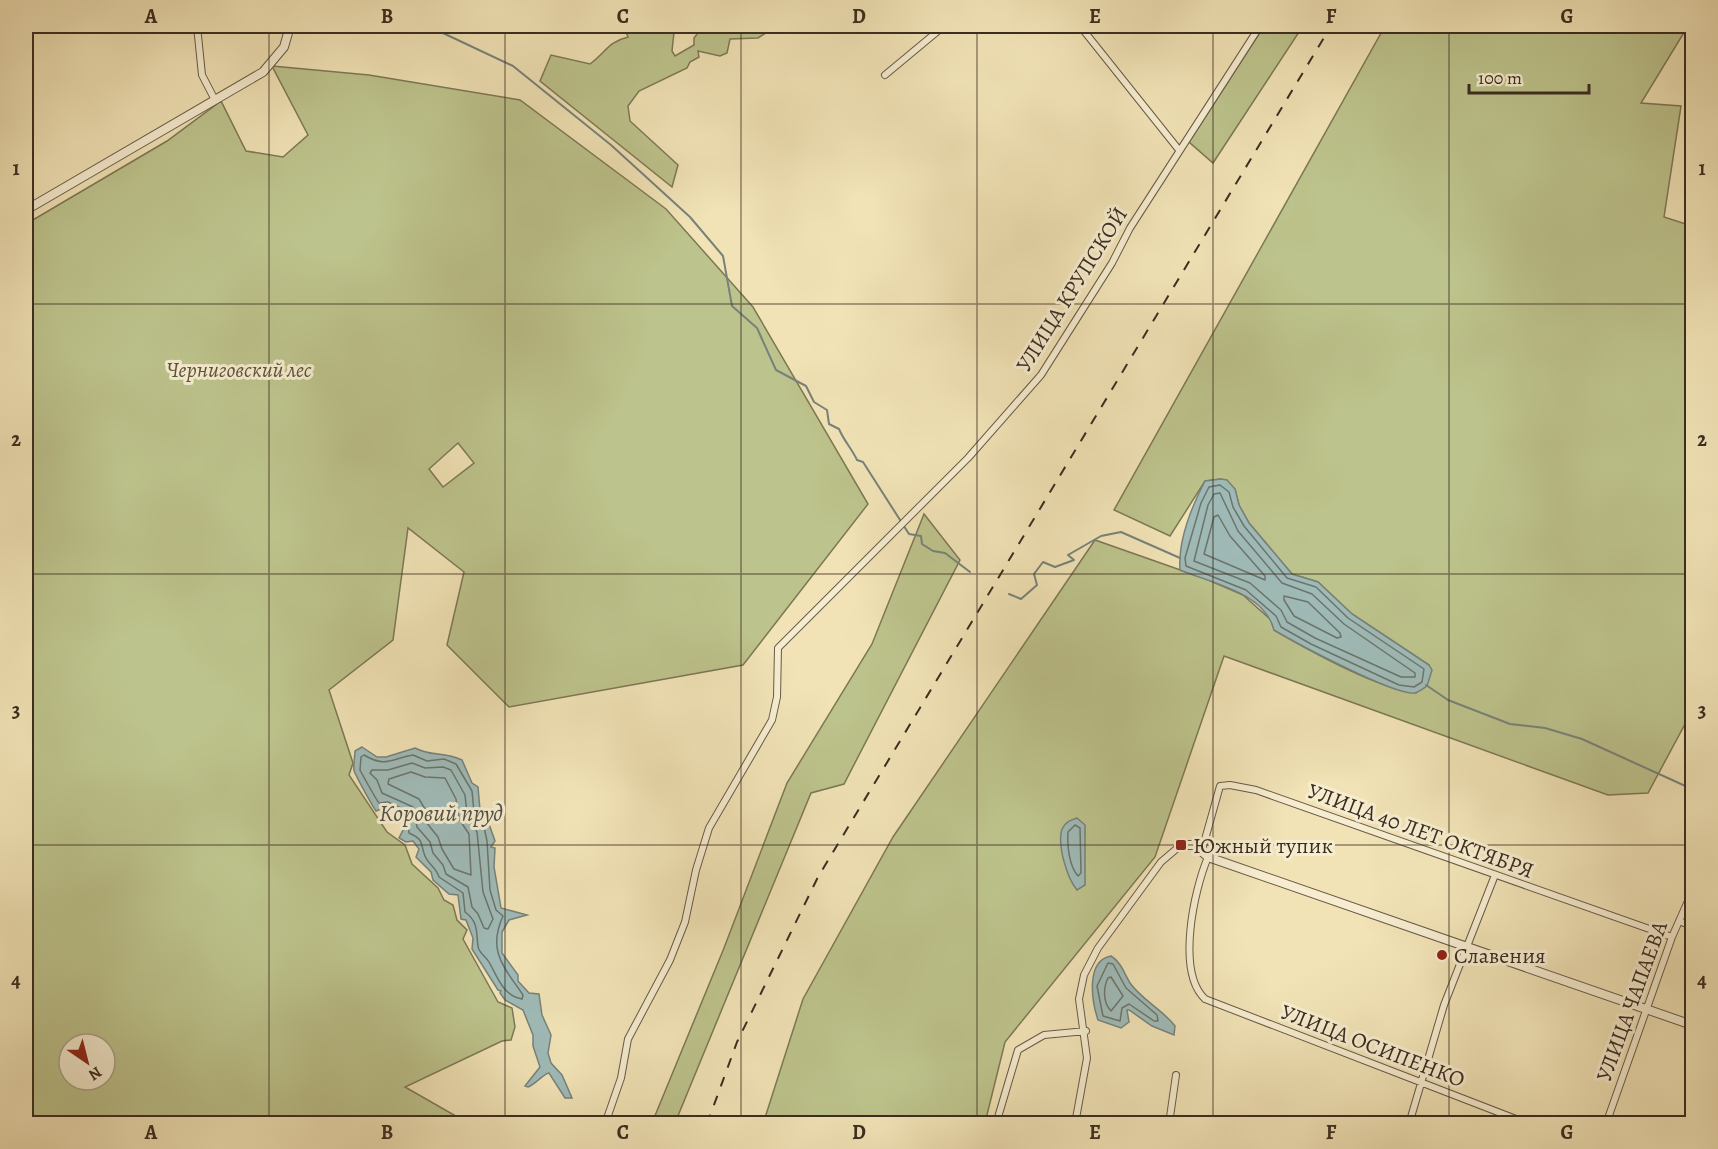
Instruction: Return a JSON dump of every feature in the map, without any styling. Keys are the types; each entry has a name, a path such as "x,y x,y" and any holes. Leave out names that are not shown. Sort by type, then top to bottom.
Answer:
{"street":[{"path":"196,26 202,75 216,100"},
{"path":"26,210 263,72 284,47 290,26"},
{"path":"1080,26 1179,150"},
{"name":"УЛИЦА КРУПСКОЙ","path":"605,1124 621,1078 628,1039 670,960 685,922 696,870 709,828 772,720 777,697 778,648 968,458 1041,375 1179,150 1260,26"},
{"path":"885,75 940,27"},
{"name":"УЛИЦА 40 ЛЕТ ОКТЯБРЯ","path":"1205,854 1220,786 1230,785 1256,790 1672,937"},
{"path":"1075,1124 1087,1058 1086,1031 1079,999 1083,975 1098,948 1161,862 1181,845 1194,845 1205,854 1692,1025"},
{"name":"УЛИЦА ОСИПЕНКО","path":"1205,854 1195,900 1189,962 1194,987 1205,999 1529,1124"},
{"path":"1409,1124 1444,1005 1465,946 1495,875"},
{"name":"УЛИЦА ЧАПАЕВА","path":"1606,1124 1645,1009 1692,892"},
{"path":"1679,921 1692,927"},
{"path":"996,1124 1018,1050 1044,1035 1086,1031"},
{"path":"1169,1124 1176,1075"}],"green space":[{"path":"623,26 649,26 650,29 663,26 674,32 672,51 675,56 694,45 694,38 703,26 777,26 758,38 730,39 727,53 720,56 698,51 699,57 690,62 687,68 639,91 628,106 630,121 678,165 672,187 540,81 551,55 590,64 611,45 628,37"},
{"path":"1264,26 1303,26 1213,163 1189,142"},
{"path":"1385,26 1688,26 1641,103 1681,106 1664,217 1692,226 1692,711 1648,793 1608,795 1224,656 1155,857 1005,1042 985,1123 763,1124 803,999 893,837 1095,540 1206,579 1243,595 1271,620 1274,630 1289,639 1363,676 1400,690 1416,693 1429,665 1352,614 1318,582 1292,574 1249,523 1239,505 1235,489 1221,479 1205,481 1170,536 1114,510"},
{"name":"Черниговский лес","path":"272,66 369,75 520,100 666,209 753,307 868,504 743,665 509,707 447,645 464,572 408,528 393,640 329,690 353,763 349,775 387,832 405,845 412,864 438,888 444,900 453,905 457,920 467,930 463,939 498,1002 512,1008 515,1027 511,1040 502,1041 405,1087 468,1123 26,1123 26,224 167,141 221,101 246,151 283,157 308,135","holes":["458,443 474,463 443,487 429,469"]},
{"path":"924,514 960,560 844,784 811,793 675,1123 652,1123 724,948 787,783 872,644"}],"water":[{"path":"1227,480 1235,489 1239,505 1249,523 1292,574 1318,582 1352,614 1429,665 1432,670 1427,686 1415,693 1404,692 1345,668 1274,630 1268,617 1248,598 1180,570 1181,547 1195,501 1205,481"},
{"name":"Коровий пруд","path":"362,747 377,757 386,757 415,748 462,760 472,783 478,787 480,810 485,813 495,841 491,847 495,848 494,867 501,908 527,915 509,920 502,932 502,953 518,975 518,981 529,993 539,994 542,1015 551,1035 548,1053 551,1063 562,1075 572,1098 565,1098 549,1073 531,1086 525,1086 540,1067 533,1046 533,1035 523,1010 505,1000 472,949 473,938 466,920 461,919 458,895 449,894 433,880 431,872 416,857 419,849 413,841 406,842 399,838 404,828 403,815 386,807 376,811 374,808 354,770 355,751"},
{"path":"1077,818 1085,825 1085,885 1077,890 1064,861 1061,836 1065,825"},
{"path":"1111,956 1120,965 1135,989 1175,1026 1174,1035 1152,1026 1129,1010 1127,1010 1129,1022 1121,1028 1098,1020 1092,983 1097,966 1103,959"}],"waterway":[{"path":"428,26 513,66 611,145 690,217 723,256 732,306 757,328 776,370 806,386 814,402 827,410 829,424 839,429 857,460 863,462 909,534 921,536 922,544 933,551 945,553 970,572"},
{"path":"1009,594 1021,599 1037,585 1034,574 1043,562 1055,567 1074,560 1068,555 1101,536 1121,532 1180,558"},
{"path":"1426,685 1448,700 1510,724 1545,728 1582,739 1692,789"}],"railway":[{"path":"707,1124 737,1042 818,877 1331,26"}],"place":[{"name":"Южный тупик","path":"1181,845"},
{"name":"Славения","path":"1442,955"}]}
